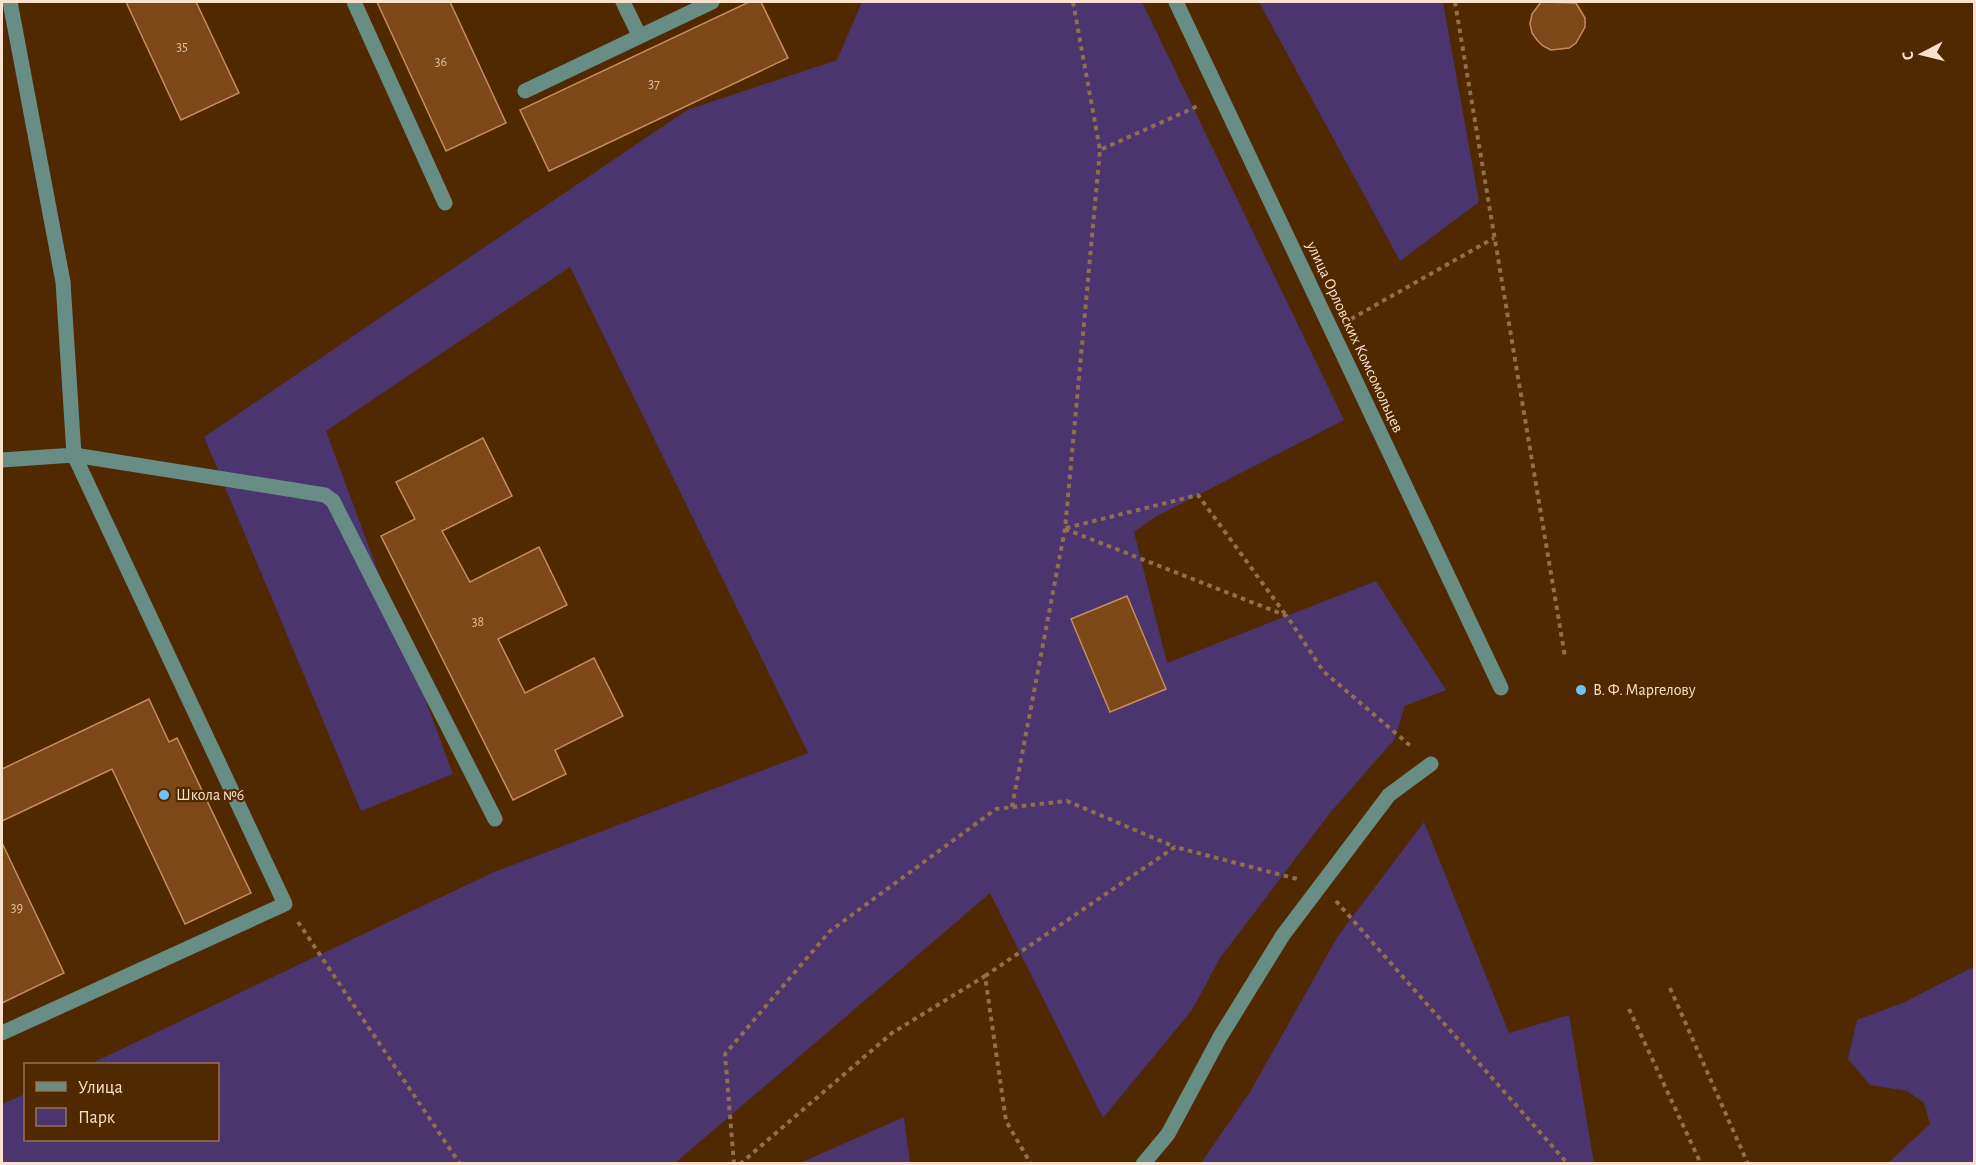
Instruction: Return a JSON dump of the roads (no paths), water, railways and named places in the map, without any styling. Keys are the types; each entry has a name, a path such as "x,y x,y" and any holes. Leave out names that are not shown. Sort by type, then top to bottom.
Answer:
{"street":[{"path":"2,1033 285,904 74,455 63,282 10,2"},
{"path":"354,2 444,203"},
{"path":"622,2 639,35"},
{"path":"525,91 712,2"},
{"name":"улица Орловских Комсомольцев","path":"1176,2 1501,688"},
{"path":"2,460 74,455 325,495 333,501 495,819"},
{"path":"1143,1164 1168,1134 1220,1037 1283,935 1389,795 1431,764"}],"place":[{"name":"В. Ф. Маргелову","path":"1581,690"},
{"name":"Школа №6","path":"164,795"}]}
